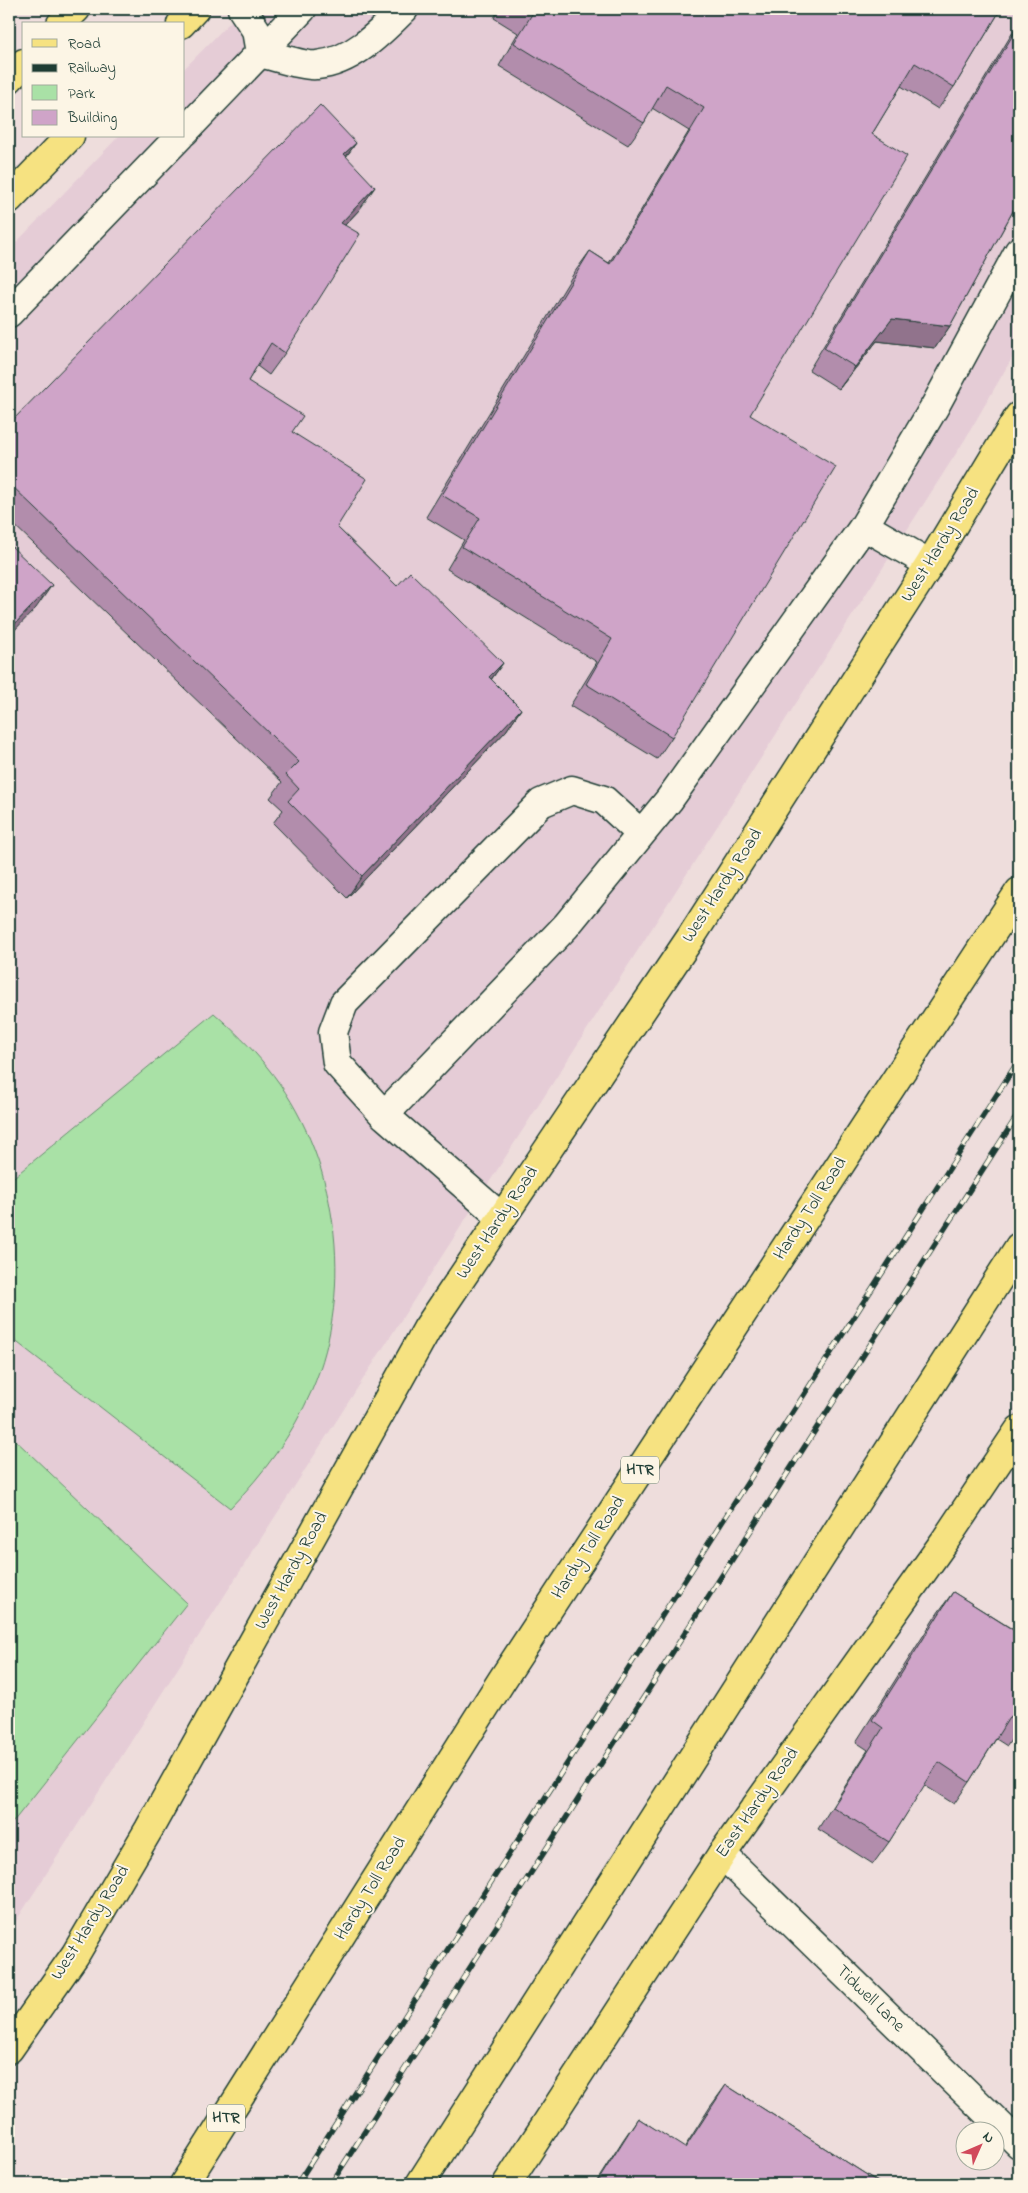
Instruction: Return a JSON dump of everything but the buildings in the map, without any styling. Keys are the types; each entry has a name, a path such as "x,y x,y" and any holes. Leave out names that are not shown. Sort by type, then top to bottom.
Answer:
{"main road":[{"path":"63,22 76,9"},
{"path":"182,22 195,9"},
{"path":"9,79 22,65"},
{"path":"9,199 68,138"},
{"name":"West Hardy Road","path":"9,2050 75,1955 153,1820 427,1329 691,937 930,564 1019,416"},
{"name":"Hardy Toll Road","path":"184,2184 502,1680 1019,892"},
{"path":"420,2184 1019,1247"},
{"name":"East Hardy Road","path":"507,2184 722,1854 944,1542 1019,1430"}],"street":[{"path":"242,9 256,30 260,53"},
{"path":"185,131 302,9"},
{"path":"260,53 316,66 338,61 376,36 404,9"},
{"path":"9,313 178,138"},
{"path":"384,1115 566,926 669,800 864,526 935,406 1019,251"},
{"path":"864,526 930,564"},
{"path":"502,1218 384,1115 337,1063 333,1032 344,1003 542,803 572,790 604,800 641,834"},
{"name":"Tidwell Lane","path":"722,1854 1019,2144"}],"shaded area":[{"path":"243,9 1019,9 1019,346 964,441 9,1932 9,250 117,138 185,138 185,68"}],"green space":[{"path":"214,1013 242,1039 267,1067 291,1102 310,1140 324,1180 333,1222 336,1265 334,1308 326,1350 312,1390 296,1423 276,1453 230,1508 9,1336 9,1181"},
{"path":"9,1434 187,1603 9,1827"}],"railway":[{"path":"297,2184 1019,1060"},
{"path":"331,2184 1019,1113"}]}
